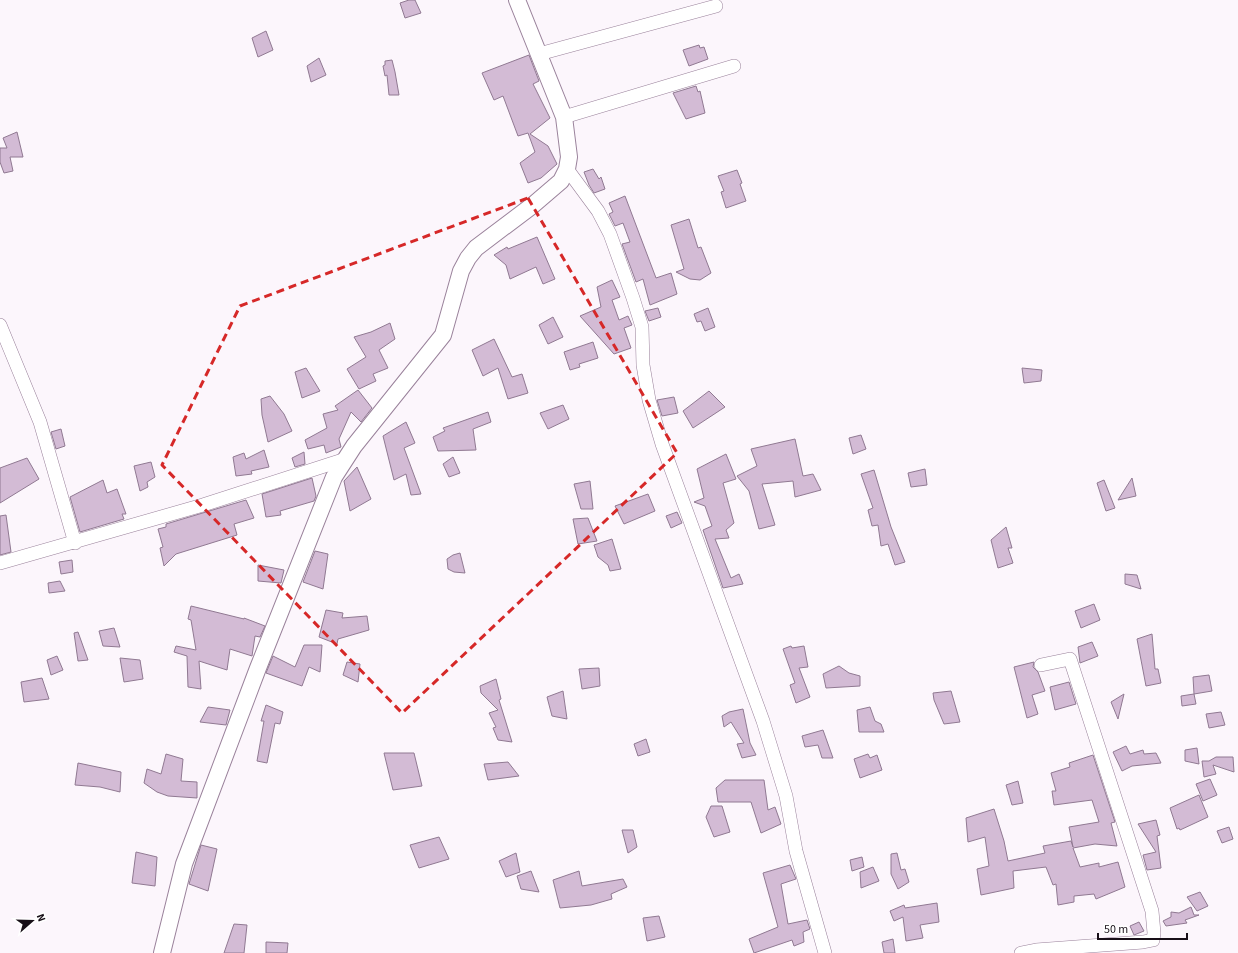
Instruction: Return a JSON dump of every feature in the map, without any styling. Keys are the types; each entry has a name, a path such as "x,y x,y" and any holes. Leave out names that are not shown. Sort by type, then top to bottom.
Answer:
{"street":[{"path":"162,953 184,864 197,827 334,477 443,335 461,271 468,258 476,248 533,205 561,181 567,169 569,157 564,117 517,0"},
{"path":"539,54 716,6"},
{"path":"564,117 734,66"},
{"path":"567,169 598,212 610,234 633,298 642,327 643,365 649,400 662,444 763,721 786,796 796,851 825,953"},
{"path":"0,325 40,422 75,543"},
{"path":"0,563 75,543 203,505 346,460"},
{"path":"1020,953 1036,950 1143,942 1152,940 1154,933 1150,904 1070,659 1041,665"}],"highlighted area":[{"path":"528,198 677,453 402,713 162,465 240,306"}],"building":[{"path":"415,0 421,13 405,18 400,3"},
{"path":"266,31 273,50 258,57 252,38"},
{"path":"699,45 700,48 704,47 708,59 689,66 683,50"},
{"path":"529,55 539,81 533,84 550,118 530,134 548,146 557,164 541,178 528,183 520,163 535,152 528,133 518,136 503,96 494,100 482,73"},
{"path":"319,58 326,75 311,82 307,66"},
{"path":"392,60 399,95 389,95 387,75 385,76 383,66 385,65 385,61"},
{"path":"696,86 698,92 700,91 705,113 686,119 673,93"},
{"path":"17,132 23,157 10,157 13,171 4,173 0,162 0,148 7,148 3,138"},
{"path":"593,169 599,179 601,177 605,189 594,193 584,172"},
{"path":"737,170 746,201 726,208 721,192 724,191 718,176"},
{"path":"625,196 656,278 671,273 677,294 650,305 643,279 636,282 622,244 630,242 623,223 615,226 609,214 613,212 609,203"},
{"path":"689,219 698,248 701,247 711,273 700,280 690,279 676,272 684,269 671,225"},
{"path":"537,237 555,279 543,284 536,267 510,279 506,265 494,255 507,247 508,249"},
{"path":"612,280 620,297 612,300 619,320 628,316 632,325 624,328 631,348 614,354 580,316 601,307 597,287"},
{"path":"658,308 661,317 649,321 645,311"},
{"path":"708,308 715,327 705,331 701,321 697,322 694,314"},
{"path":"553,317 563,337 548,344 539,325"},
{"path":"390,323 395,339 379,350 388,368 373,374 376,381 359,389 347,369 366,357 354,337 371,332"},
{"path":"494,339 512,377 522,374 528,393 508,399 498,368 483,376 472,350"},
{"path":"593,342 598,358 579,364 580,367 570,370 564,352"},
{"path":"306,368 320,391 302,398 295,372"},
{"path":"1022,368 1042,370 1041,381 1024,383"},
{"path":"358,390 372,408 361,422 351,412 339,439 341,447 326,453 324,445 308,449 305,440 327,428 323,414 338,410 335,406"},
{"path":"709,391 725,407 693,428 683,411"},
{"path":"270,396 284,414 292,431 268,442 262,415 261,399"},
{"path":"674,397 678,413 662,416 657,400"},
{"path":"563,405 569,419 548,429 540,413"},
{"path":"488,412 491,422 473,429 476,450 438,451 433,437 445,431 443,428"},
{"path":"406,422 415,443 404,448 421,494 411,495 406,474 394,480 383,436"},
{"path":"61,429 65,446 56,449 51,432"},
{"path":"861,435 866,449 853,454 849,438"},
{"path":"795,439 803,476 813,474 821,490 795,497 793,481 762,484 775,525 759,529 749,491 737,476 757,466 751,449"},
{"path":"264,450 269,467 251,471 252,474 236,476 233,457 244,453 246,459"},
{"path":"304,452 305,464 295,467 292,458"},
{"path":"726,454 736,479 723,483 734,523 726,530 729,538 715,539 731,578 739,574 743,584 723,588 703,530 712,526 705,506 694,502 704,498 697,469"},
{"path":"453,457 460,473 449,477 443,464"},
{"path":"27,458 39,479 0,503 0,468"},
{"path":"151,462 155,477 147,482 148,487 140,491 134,466"},
{"path":"357,467 371,499 350,511 344,481"},
{"path":"925,469 927,485 911,487 908,473"},
{"path":"874,470 891,527 905,562 895,565 888,544 881,546 878,525 872,526 868,510 873,508 861,474"},
{"path":"312,478 316,496 314,501 280,511 281,515 266,517 262,494"},
{"path":"1132,478 1136,496 1118,500"},
{"path":"103,480 107,493 117,489 126,514 122,514 124,519 80,532 70,497"},
{"path":"1104,480 1115,508 1106,511 1097,483"},
{"path":"590,481 593,509 581,509 574,484"},
{"path":"648,494 655,511 624,524 615,506"},
{"path":"246,500 254,518 234,524 237,535 176,554 164,566 160,548 163,547 158,529 166,527 166,524"},
{"path":"677,512 682,523 671,528 666,516"},
{"path":"6,515 11,552 0,555 0,516"},
{"path":"588,518 597,541 578,544 573,519"},
{"path":"1006,527 1012,548 1008,548 1013,563 998,568 991,540"},
{"path":"612,539 621,569 610,571 608,565 598,557 594,545"},
{"path":"315,551 328,554 323,589 303,582"},
{"path":"460,553 465,573 454,572 448,569 447,559"},
{"path":"72,560 73,572 61,574 59,562"},
{"path":"258,565 284,570 281,583 258,581"},
{"path":"1125,574 1137,575 1141,589 1125,584"},
{"path":"60,581 65,591 49,593 48,583"},
{"path":"1094,604 1100,620 1081,628 1075,611"},
{"path":"191,606 244,618 265,626 260,637 255,636 252,656 230,649 227,670 199,661 201,689 188,687 187,656 174,652 176,646 196,650 191,620 188,619"},
{"path":"326,610 343,613 342,618 367,616 369,630 338,639 337,644 319,637"},
{"path":"114,628 120,647 103,646 99,631"},
{"path":"78,632 88,660 78,661 74,633"},
{"path":"1152,634 1155,669 1158,669 1161,683 1146,686 1137,639"},
{"path":"1092,642 1098,656 1080,663 1078,647"},
{"path":"304,645 322,645 320,672 309,667 302,686 266,673 273,656 295,667"},
{"path":"791,646 792,648 804,646 808,667 799,668 810,697 796,703 790,685 795,683 783,649"},
{"path":"57,656 63,670 51,675 47,660"},
{"path":"120,658 140,660 143,679 124,682"},
{"path":"347,662 360,664 358,682 343,675"},
{"path":"1034,662 1033,667 1038,672 1045,691 1032,695 1038,714 1027,718 1014,667"},
{"path":"839,666 849,673 860,676 860,686 826,688 823,674"},
{"path":"599,668 600,686 582,689 579,669"},
{"path":"1209,675 1212,691 1194,694 1193,677"},
{"path":"42,678 49,699 24,702 21,682"},
{"path":"496,679 501,699 499,700 512,742 498,740 493,728 496,727 489,713 498,710 481,693 480,686"},
{"path":"1069,682 1076,704 1055,710 1050,687"},
{"path":"563,691 567,719 552,716 547,697"},
{"path":"951,691 960,722 944,724 934,700 933,693"},
{"path":"1124,694 1118,719 1111,702"},
{"path":"1194,694 1196,704 1182,706 1181,696"},
{"path":"266,705 283,712 280,724 275,723 267,763 257,761 264,721 261,721"},
{"path":"208,707 230,710 226,725 200,722"},
{"path":"870,707 875,721 881,724 884,732 859,732 857,710"},
{"path":"743,709 750,743 756,755 742,758 737,744 744,743 731,722 724,727 722,716 729,712"},
{"path":"1221,712 1225,725 1209,728 1206,714"},
{"path":"823,730 833,758 822,758 818,745 805,747 802,736"},
{"path":"646,739 650,752 638,756 634,744"},
{"path":"1126,746 1130,754 1143,750 1144,754 1156,753 1161,763 1132,766 1122,771 1113,752"},
{"path":"1197,748 1199,764 1185,761 1185,750"},
{"path":"384,753 414,753 422,786 393,790"},
{"path":"166,754 183,759 181,781 197,782 197,798 168,796 157,792 144,783 147,769 161,774"},
{"path":"868,754 870,758 877,755 882,770 860,778 854,759"},
{"path":"1093,755 1115,822 1111,823 1117,846 1095,844 1073,848 1080,867 1099,863 1099,867 1118,862 1125,887 1096,899 1094,894 1074,896 1074,902 1058,905 1056,884 1053,885 1046,867 1013,871 1014,888 981,895 977,869 989,866 985,837 968,842 966,818 994,809 1004,841 1008,861 1045,853 1043,846 1071,841 1073,847 1069,827 1099,822 1092,800 1054,805 1052,791 1056,791 1051,773 1070,767 1069,763"},
{"path":"1216,757 1233,757 1234,772 1213,765 1216,774 1204,777 1202,761 1209,761"},
{"path":"508,762 519,776 488,780 484,764"},
{"path":"78,763 121,772 120,792 100,787 75,785"},
{"path":"1210,779 1217,795 1203,801 1196,784"},
{"path":"725,780 764,780 768,810 775,807 781,824 761,833 751,802 718,802 716,788"},
{"path":"1018,781 1023,803 1012,805 1006,785"},
{"path":"1199,795 1208,817 1180,830 1179,828 1177,829 1170,808"},
{"path":"711,806 722,806 730,832 714,837 706,817"},
{"path":"1156,820 1160,835 1157,836 1161,868 1147,870 1143,855 1156,852 1138,824"},
{"path":"1229,827 1233,839 1222,843 1217,831"},
{"path":"622,830 633,830 637,847 628,853"},
{"path":"439,837 449,859 419,868 410,845"},
{"path":"201,845 217,849 208,891 189,884"},
{"path":"136,852 157,857 155,886 132,883"},
{"path":"516,853 520,872 506,877 499,861"},
{"path":"897,853 901,870 905,869 909,882 898,889 891,874 891,854"},
{"path":"862,857 864,867 852,871 850,860"},
{"path":"790,865 796,879 781,884 788,924 807,920 810,929 803,932 804,942 794,946 792,940 754,953 749,939 778,927 763,873"},
{"path":"873,867 879,881 861,888 860,872"},
{"path":"531,871 539,892 521,889 517,876"},
{"path":"579,871 582,886 623,879 627,887 611,894 612,899 591,905 560,908 553,880"},
{"path":"1200,892 1208,906 1197,911 1187,897"},
{"path":"937,903 939,922 920,925 923,938 906,941 903,917 894,921 890,911 904,905 905,908"},
{"path":"1191,907 1194,915 1199,915 1185,920 1187,923 1166,926 1163,921 1171,917 1171,912 1179,913"},
{"path":"659,916 665,937 647,941 643,918"},
{"path":"1139,922 1144,931 1134,935 1130,926"},
{"path":"234,924 247,925 244,953 224,953"},
{"path":"893,939 895,953 884,953 882,942"},
{"path":"266,942 288,943 287,953 266,953"}]}
